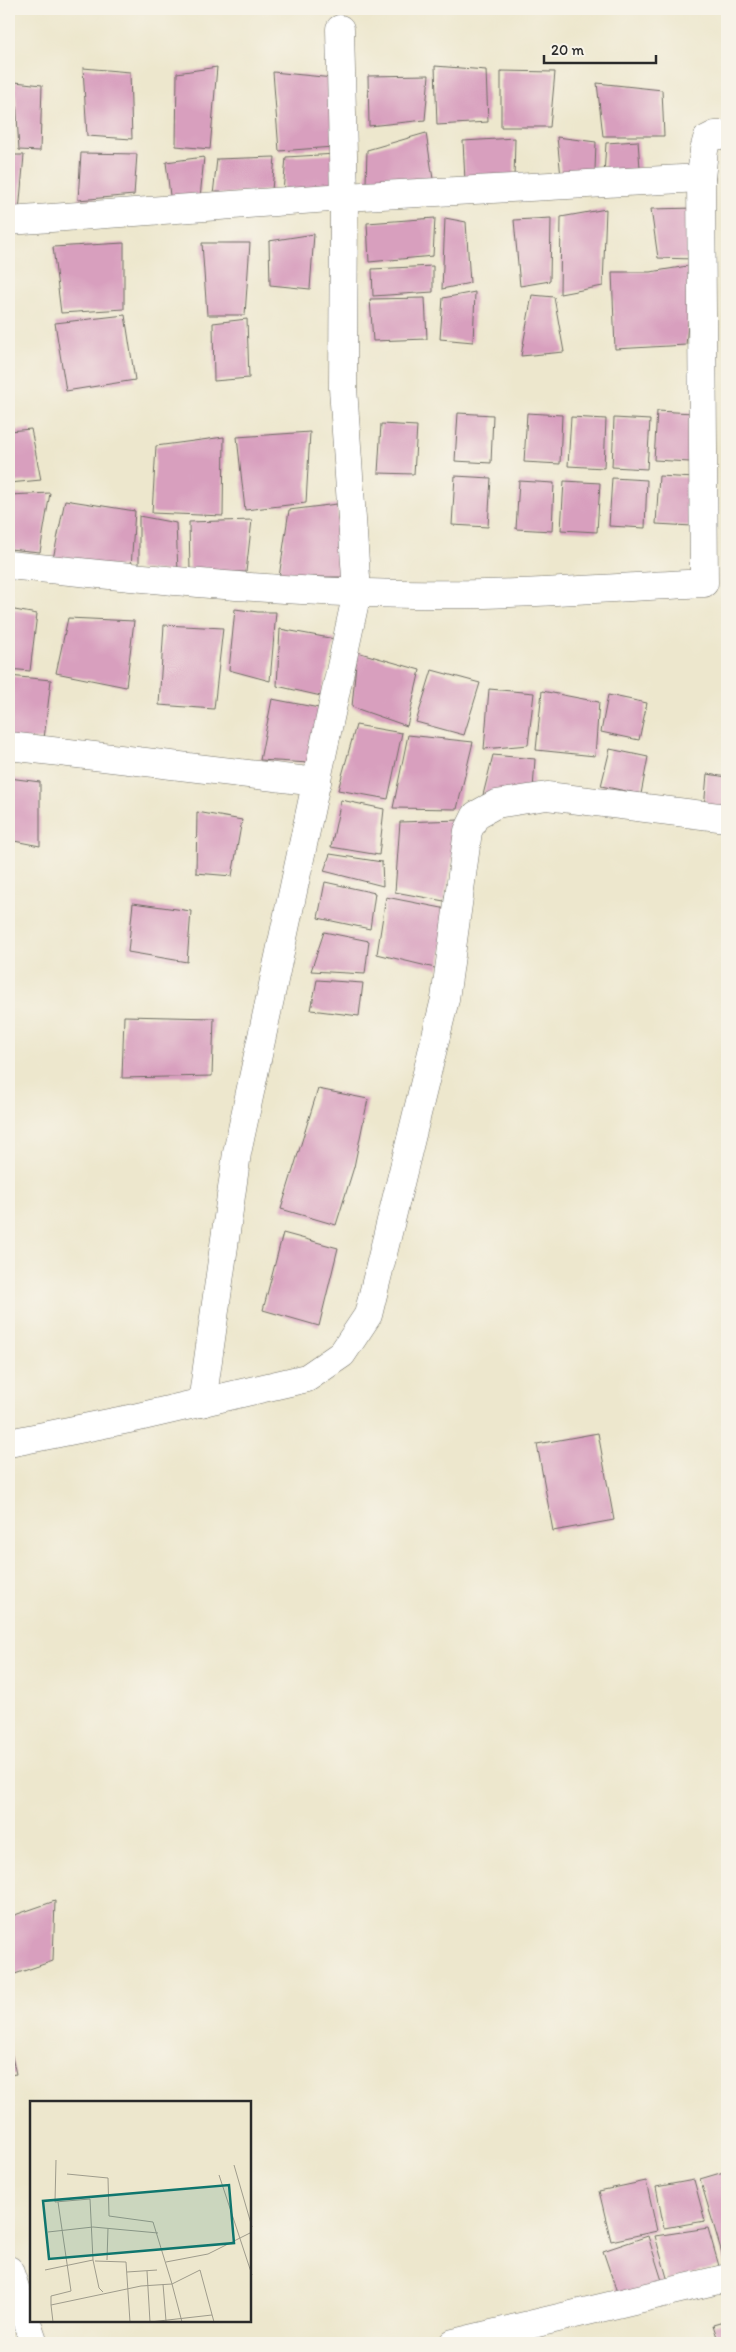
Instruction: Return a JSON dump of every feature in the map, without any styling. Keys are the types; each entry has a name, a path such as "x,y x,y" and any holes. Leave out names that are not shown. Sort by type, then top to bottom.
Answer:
{"street":[{"path":"202,1402 237,1153 357,592 343,388 344,197 340,29"},
{"path":"9,565 156,580 357,592 484,594 704,583 701,178 707,139 715,135 727,135"},
{"path":"9,221 344,197 701,178"},
{"path":"9,746 317,782"},
{"path":"9,1443 307,1378 342,1354 368,1315 445,999 468,831 476,814 496,804 547,796 727,818"},
{"path":"9,2270 34,2343"},
{"path":"453,2343 514,2337 727,2278"}],"building":[{"path":"435,66 486,70 488,122 437,125"},
{"path":"217,67 210,149 176,146 177,73"},
{"path":"83,68 130,72 132,139 87,136"},
{"path":"501,71 555,72 550,127 501,127"},
{"path":"273,72 333,78 333,147 279,151"},
{"path":"429,75 425,120 369,126 368,76"},
{"path":"15,82 42,85 40,151 19,150"},
{"path":"597,83 662,90 664,136 603,136"},
{"path":"426,133 433,179 366,183 367,150"},
{"path":"557,137 596,142 595,170 561,177"},
{"path":"515,138 514,179 465,181 463,141"},
{"path":"638,141 640,168 604,175 606,143"},
{"path":"81,153 137,154 134,195 78,200"},
{"path":"336,154 337,188 283,192 286,157"},
{"path":"9,155 24,155 19,212 9,213"},
{"path":"204,157 200,198 171,204 166,162"},
{"path":"275,157 272,190 213,195 217,159"},
{"path":"696,208 694,259 658,258 651,209"},
{"path":"606,209 603,286 560,294 561,217"},
{"path":"435,218 433,256 369,262 367,223"},
{"path":"445,218 466,222 470,283 442,289"},
{"path":"551,218 550,281 520,286 514,220"},
{"path":"314,234 310,289 270,285 269,241"},
{"path":"124,243 124,309 61,313 53,247"},
{"path":"202,243 250,243 245,315 207,315"},
{"path":"694,265 686,345 615,349 612,272 650,272"},
{"path":"433,266 433,292 373,296 372,269"},
{"path":"475,292 473,342 440,339 443,298"},
{"path":"532,295 554,297 564,352 521,356"},
{"path":"425,298 427,339 373,341 370,299"},
{"path":"125,315 135,380 66,391 55,323"},
{"path":"247,319 249,378 214,381 213,323"},
{"path":"657,411 693,413 690,462 654,460"},
{"path":"458,413 493,415 491,463 455,461"},
{"path":"527,413 562,415 560,464 524,462"},
{"path":"571,417 606,419 604,468 568,466"},
{"path":"614,418 650,420 647,469 612,467"},
{"path":"381,424 417,426 414,474 378,473"},
{"path":"31,429 41,480 9,483 9,431"},
{"path":"310,432 306,503 245,510 237,437"},
{"path":"224,437 223,516 152,513 156,446"},
{"path":"455,476 491,478 488,527 452,525"},
{"path":"659,476 695,478 692,526 656,524"},
{"path":"612,478 647,480 645,528 609,526"},
{"path":"519,481 554,483 552,531 516,529"},
{"path":"564,481 600,483 597,532 561,530"},
{"path":"50,493 40,552 9,549 9,495"},
{"path":"65,500 135,511 131,567 52,564"},
{"path":"337,504 343,577 279,577 289,510"},
{"path":"139,516 176,523 178,572 139,569"},
{"path":"252,520 246,572 190,572 189,522"},
{"path":"9,609 37,614 30,671 9,669"},
{"path":"235,609 276,612 270,681 229,670"},
{"path":"68,618 134,621 126,687 56,673"},
{"path":"164,625 223,628 214,709 159,705"},
{"path":"280,629 335,639 321,696 277,686"},
{"path":"357,652 420,670 407,726 352,707"},
{"path":"432,670 480,683 464,735 416,722"},
{"path":"9,676 51,680 44,739 9,740"},
{"path":"489,689 534,693 528,745 484,749"},
{"path":"542,691 599,702 595,756 536,750"},
{"path":"608,695 647,703 639,740 601,732"},
{"path":"272,699 319,708 309,763 260,760"},
{"path":"356,725 402,733 388,799 338,790"},
{"path":"408,735 473,742 457,809 393,808"},
{"path":"610,749 648,757 641,794 601,786"},
{"path":"493,755 535,759 533,790 483,795"},
{"path":"707,774 727,777 727,795 724,811 704,809"},
{"path":"9,778 40,782 40,846 9,840"},
{"path":"341,800 384,809 379,855 331,847"},
{"path":"197,812 242,820 232,876 196,873"},
{"path":"460,820 444,901 395,892 400,822"},
{"path":"330,854 382,862 383,886 324,871"},
{"path":"325,882 375,893 370,929 318,918"},
{"path":"386,897 447,909 439,969 377,954"},
{"path":"133,903 191,911 187,962 128,952"},
{"path":"324,932 369,941 365,974 311,971"},
{"path":"317,980 363,983 359,1016 311,1010"},
{"path":"124,1016 214,1018 212,1076 122,1078"},
{"path":"318,1089 368,1099 354,1167 336,1225 281,1209"},
{"path":"283,1233 338,1248 319,1326 263,1310"},
{"path":"598,1433 614,1520 553,1531 537,1444"},
{"path":"55,1901 53,1961 9,1976 9,1917"},
{"path":"9,2044 16,2074 9,2075"},
{"path":"727,2171 727,2270 700,2179"},
{"path":"694,2180 705,2221 664,2228 656,2187"},
{"path":"646,2181 657,2231 611,2241 599,2191"},
{"path":"708,2228 719,2266 668,2281 655,2236"},
{"path":"648,2236 664,2287 620,2301 603,2251"},
{"path":"727,2321 727,2343 719,2343 713,2325"}]}
